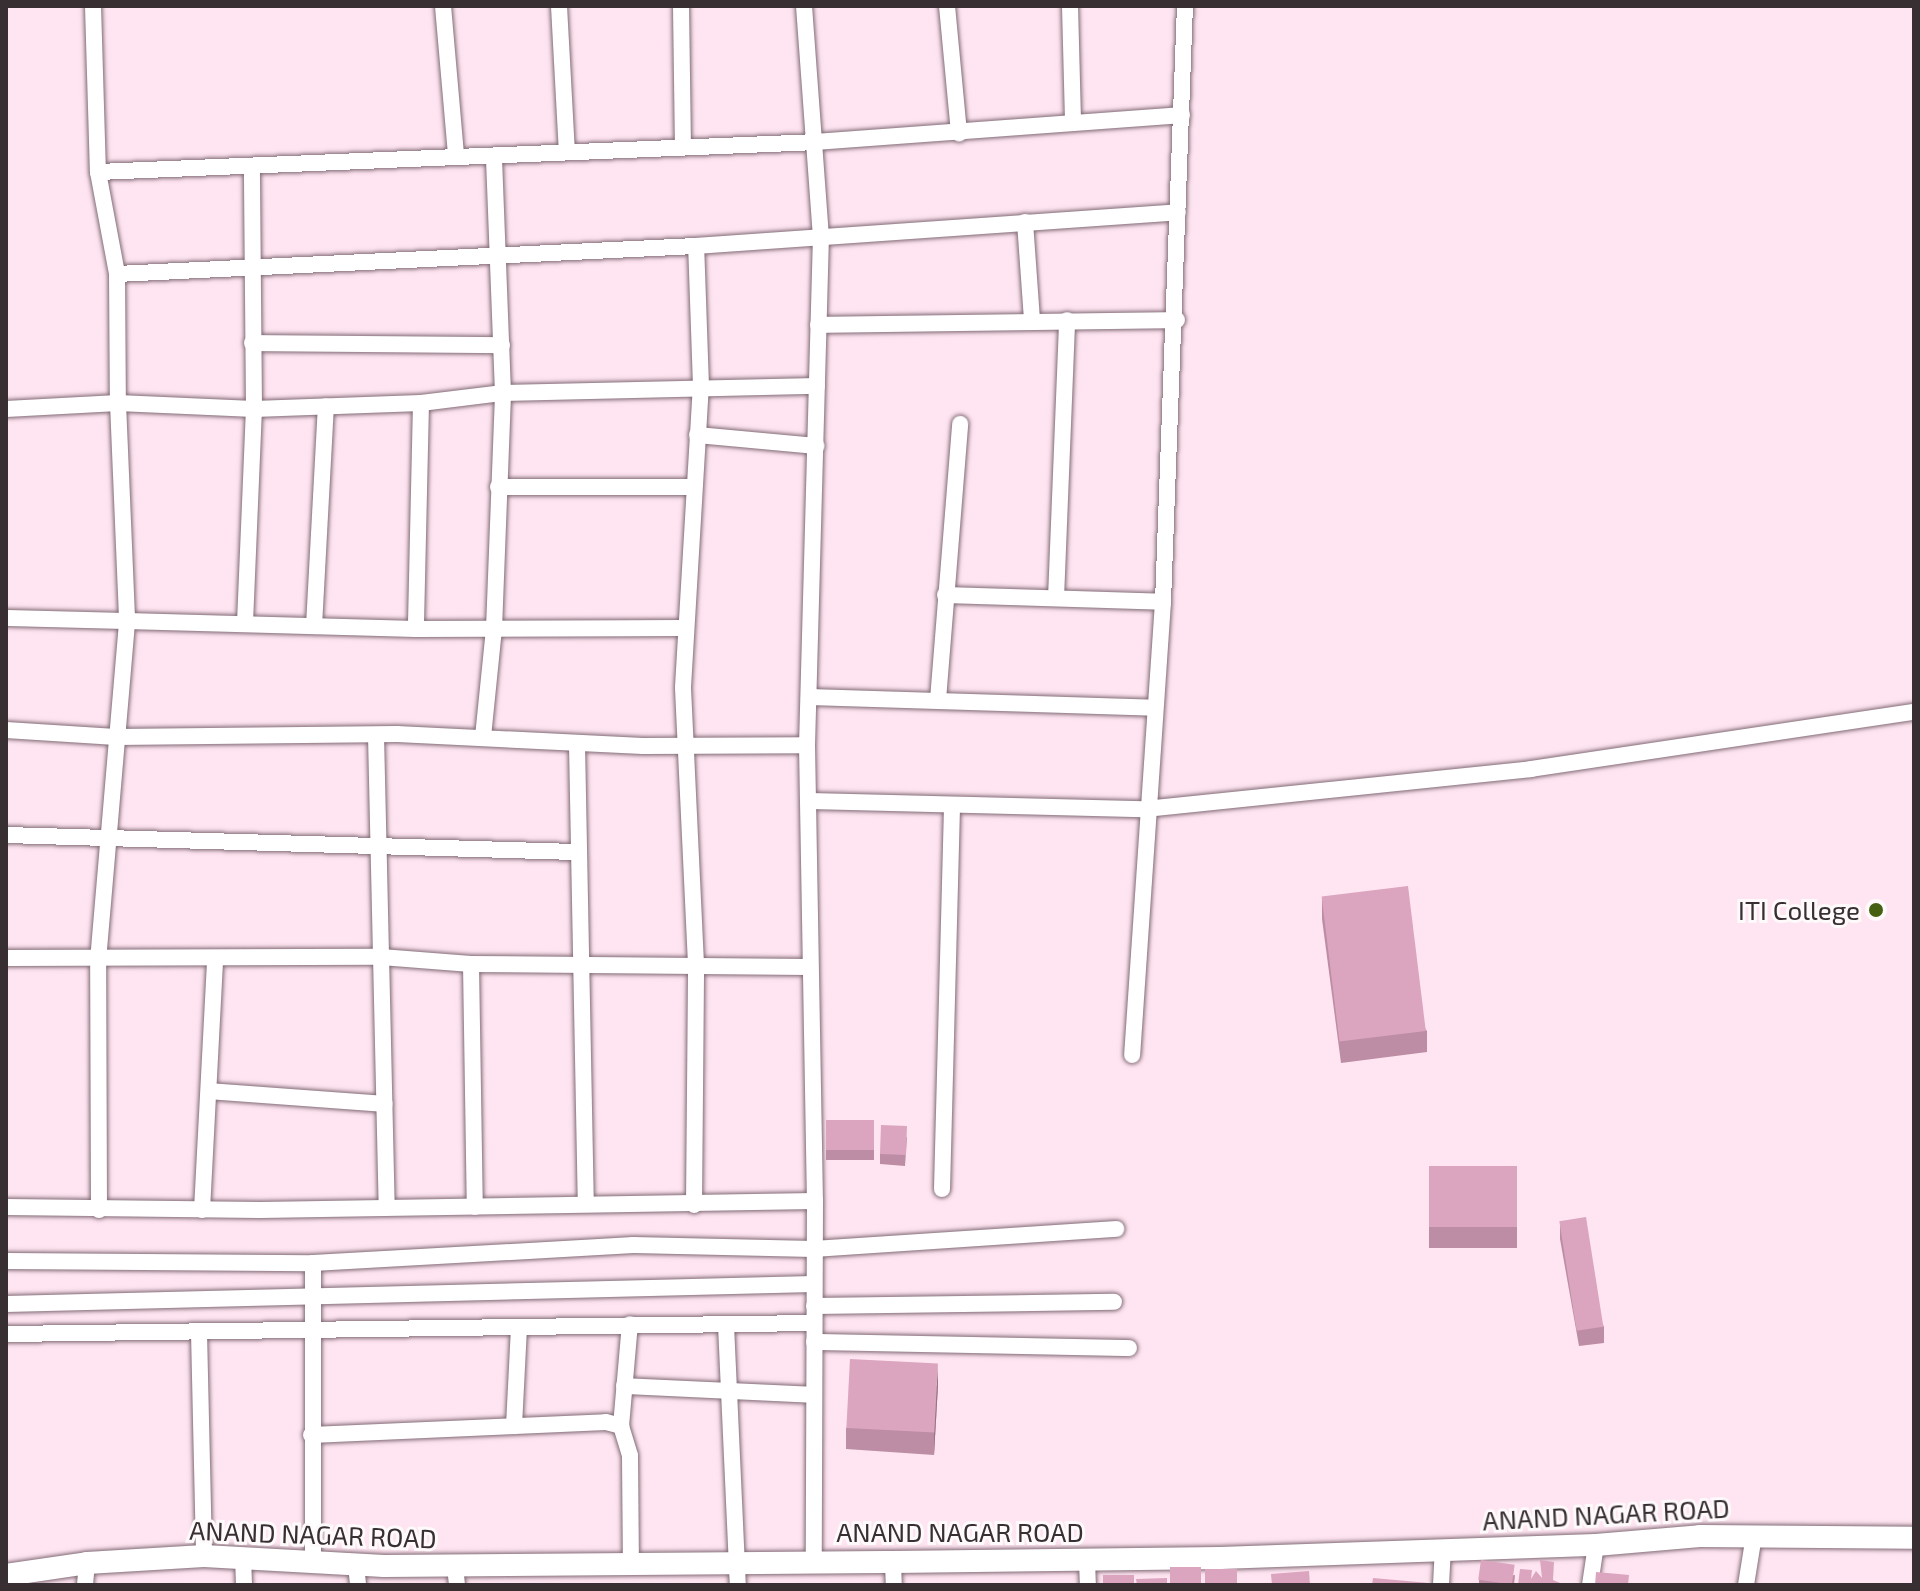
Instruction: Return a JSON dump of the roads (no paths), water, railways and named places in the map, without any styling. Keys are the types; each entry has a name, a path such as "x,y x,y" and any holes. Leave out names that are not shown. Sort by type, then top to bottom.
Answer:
{"street":[{"path":"93,6 98,172 117,274 118,403 127,621 98,961 99,1210"},
{"path":"443,6 456,156"},
{"path":"559,6 567,152"},
{"path":"681,6 683,147"},
{"path":"804,6 821,235 807,745 808,967 815,1201 814,1561"},
{"path":"947,6 959,133"},
{"path":"1070,6 1073,122"},
{"path":"1132,1055 1146,809 1163,602 1177,320 1185,6"},
{"path":"98,172 816,142 1182,115"},
{"path":"483,737 494,629 503,393 501,255 494,157"},
{"path":"245,623 254,409 250,266 252,167"},
{"path":"117,274 696,246 1178,212"},
{"path":"1025,222 1032,320"},
{"path":"694,1205 696,964 684,628 701,386 696,246"},
{"path":"1056,598 1067,320"},
{"path":"818,325 1177,320"},
{"path":"252,343 502,345"},
{"path":"6,409 118,403 254,409 421,403 503,393 701,386 817,386"},
{"path":"416,629 421,403"},
{"path":"314,626 326,406"},
{"path":"938,700 960,424"},
{"path":"697,435 816,446"},
{"path":"498,487 693,487"},
{"path":"945,595 1163,602"},
{"path":"6,618 416,629 684,628"},
{"path":"809,697 1155,708"},
{"path":"808,801 1146,809 1531,769 1914,712"},
{"path":"6,730 116,737 376,735 686,747 807,745"},
{"path":"376,735 375,849 387,1207"},
{"path":"577,744 576,852 584,962 586,1204"},
{"path":"942,1189 952,806"},
{"path":"6,835 107,842 576,852"},
{"path":"6,958 98,961 381,957 471,964 584,962 808,967"},
{"path":"202,1210 215,960"},
{"path":"471,964 475,1207"},
{"path":"209,1091 385,1104"},
{"path":"6,1207 202,1210 815,1201"},
{"path":"6,1261 313,1263 633,1245 814,1249 1116,1229"},
{"path":"313,1263 310,1299 313,1560"},
{"path":"6,1304 310,1299 814,1284"},
{"path":"6,1334 726,1325 814,1314 1114,1302"},
{"path":"630,1324 621,1426 630,1456 631,1565"},
{"path":"726,1325 738,1574"},
{"path":"514,1426 519,1328"},
{"path":"199,1332 204,1556"},
{"path":"814,1342 1129,1348"},
{"path":"624,1386 814,1395"},
{"path":"311,1435 606,1422 621,1426"},
{"path":"1746,1585 1754,1535"},
{"name":"ANAND NAGAR ROAD","path":"6,1575 86,1574 204,1556 313,1560 357,1575 456,1575 631,1565 738,1574 814,1561 894,1574 1087,1560 1596,1545 1640,1537 1754,1535 1914,1538"},
{"path":"1590,1585 1596,1545"},
{"path":"1441,1585 1443,1550"},
{"path":"243,1556 244,1585"},
{"path":"1087,1560 1088,1585"}],"place":[{"name":"ITI College","path":"1876,910"}]}
